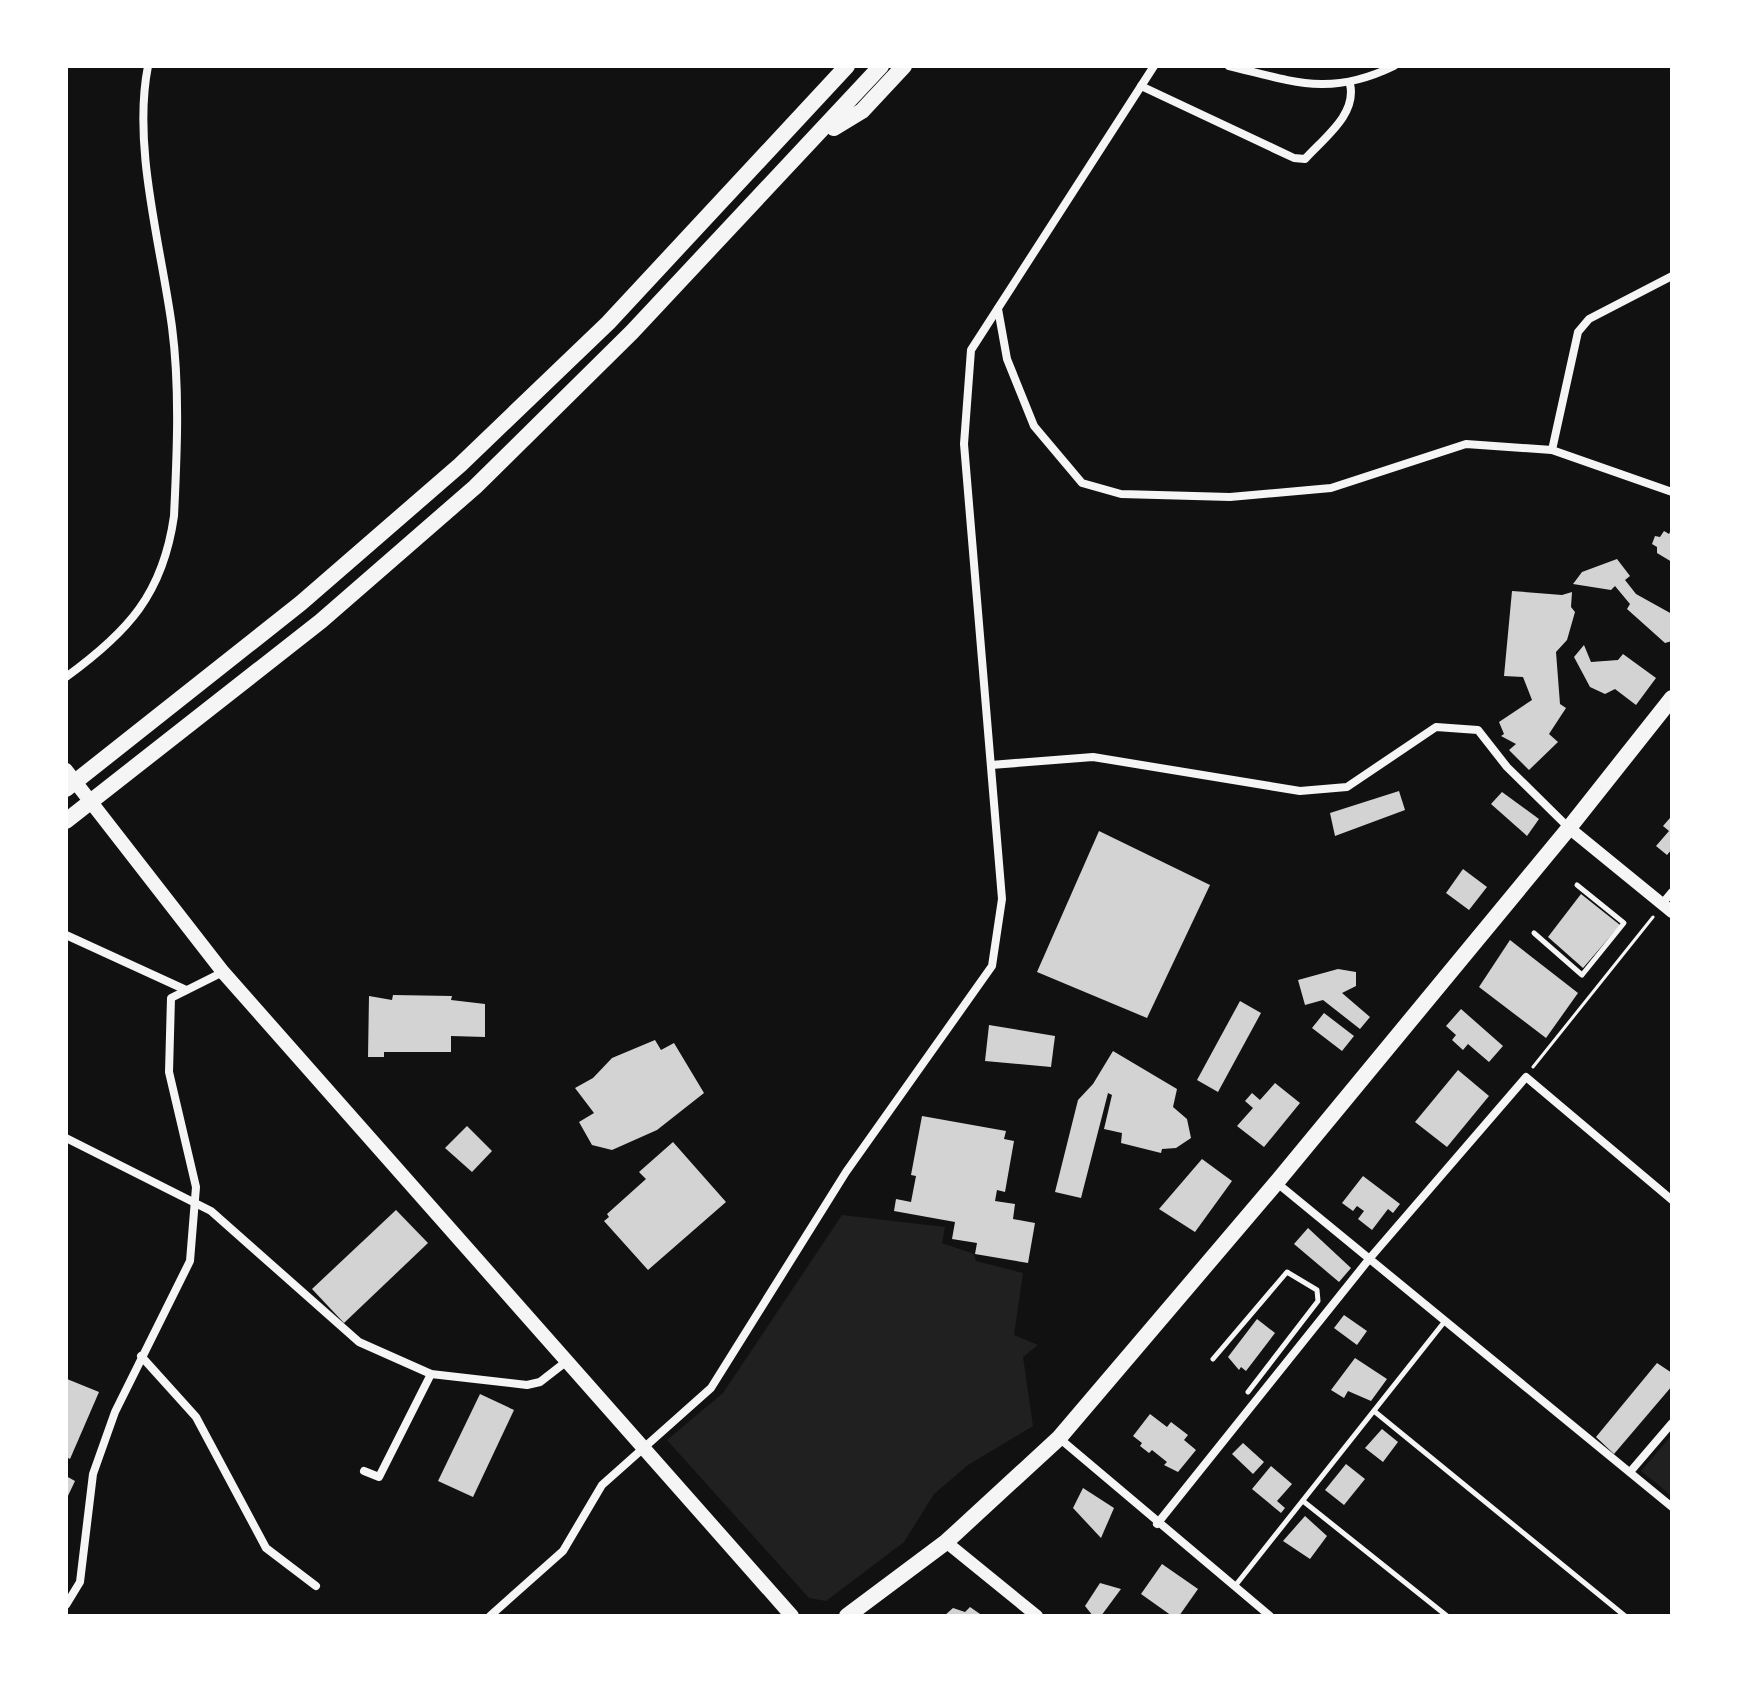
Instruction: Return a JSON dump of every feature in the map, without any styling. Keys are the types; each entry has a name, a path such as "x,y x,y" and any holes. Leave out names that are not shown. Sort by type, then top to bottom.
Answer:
{"highway":[{"path":"66,789 301,603 460,465 608,323 847,66"},
{"path":"66,821 321,621 475,487 632,332 818,137 881,66"},
{"path":"818,137 862,111 904,66"},
{"path":"847,1616 946,1542 1059,1438 1276,1183 1569,828 1672,698"}],"main road":[{"path":"66,770 223,972 792,1616"}],"street":[{"path":"66,677 112,641 145,604 160,574 172,531 175,487 172,331 149,181 144,113 148,66"},
{"path":"490,1616 563,1551 602,1485 711,1388 846,1172 992,966 1002,899 964,444 971,350 1154,66"},
{"path":"1229,66 1326,87 1350,84 1394,66"},
{"path":"1141,86 1294,158 1305,159 1349,110 1354,100 1350,84"},
{"path":"1552,450 1578,332 1589,319 1672,276"},
{"path":"998,309 1007,359 1034,426 1082,483 1121,494 1230,497 1331,488 1466,444 1552,450 1672,492"},
{"path":"991,765 1093,757 1300,791 1347,787 1436,727 1478,730 1507,767 1569,828 1667,908 1672,892"},
{"path":"66,935 186,990"},
{"path":"66,1605 80,1582 93,1474 115,1412 190,1261 196,1187 169,1072 171,998 223,972"},
{"path":"1157,1524 1370,1258 1526,1077 1672,1200"},
{"path":"66,1138 211,1211 359,1342 431,1374 527,1385 540,1382 567,1361"},
{"path":"1276,1183 1672,1507"},
{"path":"141,1356 196,1417 266,1548 316,1586"},
{"path":"364,1471 379,1477 431,1374"},
{"path":"1630,1472 1672,1423"},
{"path":"1059,1438 1157,1524 1270,1616"},
{"path":"946,1542 1037,1616"}],"lane":[{"path":"1534,933 1582,975 1624,923 1577,885"},
{"path":"1213,1359 1287,1272 1317,1290 1318,1301 1248,1392"},
{"path":"1234,1587 1445,1321"},
{"path":"1374,1411 1625,1616"},
{"path":"1303,1501 1447,1616"}],"path":[{"path":"1526,1077 1667,908"}],"shaded area":[{"path":"842,1215 945,1227 942,1243 974,1254 976,1261 1023,1273 1014,1335 1038,1345 1023,1357 1033,1426 968,1465 934,1494 904,1542 826,1601 809,1598 667,1440 723,1393"},
{"path":"1672,1435 1672,1496 1641,1471"}],"building":[{"path":"1672,528 1672,562 1657,553 1657,547 1652,544 1655,536 1660,537 1664,531 1669,534"},
{"path":"1617,559 1630,576 1625,580 1636,594 1672,614 1672,641 1665,643 1627,609 1630,604 1615,586 1611,590 1573,584 1582,572"},
{"path":"1512,591 1562,595 1572,592 1571,607 1575,612 1567,640 1556,652 1560,704 1566,708 1549,734 1558,742 1529,770 1509,750 1516,744 1501,736 1504,734 1499,722 1532,700 1523,677 1504,676"},
{"path":"1584,645 1591,662 1618,660 1623,654 1656,678 1636,705 1615,689 1605,694 1590,687 1574,657"},
{"path":"1399,791 1405,810 1335,836 1330,813"},
{"path":"1502,792 1539,819 1527,836 1491,804"},
{"path":"1670,818 1672,849 1667,855 1656,846 1669,831 1663,826"},
{"path":"1099,831 1210,885 1147,1018 1037,972"},
{"path":"1463,869 1487,887 1469,910 1446,893"},
{"path":"1581,894 1620,925 1583,968 1548,937"},
{"path":"1510,940 1578,993 1546,1038 1479,987"},
{"path":"1338,969 1356,972 1356,986 1342,993 1370,1017 1360,1029 1323,1000 1305,1005 1298,980"},
{"path":"393,995 452,996 451,1000 485,1004 485,1037 451,1036 451,1052 384,1052 384,1057 368,1057 369,996 392,1000"},
{"path":"1240,1001 1261,1013 1218,1092 1197,1080"},
{"path":"1461,1009 1503,1046 1489,1062 1468,1044 1463,1050 1452,1040 1456,1035 1446,1026"},
{"path":"1324,1013 1354,1036 1342,1051 1312,1028"},
{"path":"989,1025 1055,1036 1051,1067 985,1061"},
{"path":"655,1040 661,1050 674,1043 704,1093 657,1130 612,1150 592,1145 579,1122 594,1113 575,1088 593,1078 612,1058"},
{"path":"1113,1051 1177,1089 1173,1107 1187,1119 1191,1138 1176,1148 1162,1149 1161,1153 1121,1143 1122,1133 1104,1129 1112,1095 1108,1093 1081,1198 1055,1192 1078,1100 1093,1084"},
{"path":"1458,1070 1489,1096 1447,1147 1415,1122"},
{"path":"1275,1083 1300,1103 1264,1147 1237,1126 1253,1108 1245,1101 1252,1093 1260,1100"},
{"path":"922,1116 1006,1131 1004,1139 1014,1141 1005,1192 997,1190 995,1201 1015,1204 1013,1219 1035,1223 1028,1263 975,1254 977,1243 952,1239 955,1222 894,1211 896,1199 911,1202 916,1176 911,1175"},
{"path":"467,1126 492,1151 472,1172 445,1148"},
{"path":"673,1142 726,1202 648,1270 604,1221 609,1217 607,1214 646,1179 639,1172"},
{"path":"1202,1159 1232,1181 1195,1232 1159,1209"},
{"path":"1363,1176 1400,1204 1393,1213 1388,1209 1372,1230 1358,1219 1364,1211 1357,1206 1353,1211 1342,1203"},
{"path":"396,1210 428,1243 344,1323 312,1289"},
{"path":"1308,1228 1351,1268 1339,1282 1294,1244"},
{"path":"1344,1315 1367,1331 1357,1345 1334,1328"},
{"path":"1257,1319 1275,1333 1246,1371 1241,1367 1239,1370 1228,1357"},
{"path":"1355,1358 1387,1379 1371,1401 1348,1391 1344,1398 1331,1390"},
{"path":"1657,1363 1672,1373 1672,1386 1614,1454 1596,1437"},
{"path":"67,1379 99,1392 70,1459 66,1457"},
{"path":"480,1394 514,1410 473,1497 438,1481"},
{"path":"1150,1414 1167,1427 1171,1422 1188,1435 1184,1440 1196,1450 1178,1472 1164,1465 1167,1462 1152,1450 1149,1453 1140,1446 1142,1443 1133,1436"},
{"path":"1382,1429 1398,1442 1383,1462 1365,1448"},
{"path":"1243,1443 1264,1462 1253,1474 1232,1454"},
{"path":"1346,1464 1365,1479 1344,1505 1325,1490"},
{"path":"1271,1466 1292,1484 1277,1501 1285,1508 1281,1513 1252,1489"},
{"path":"66,1476 75,1481 66,1500"},
{"path":"1083,1488 1114,1508 1101,1538 1073,1508"},
{"path":"1305,1516 1327,1536 1310,1559 1283,1541"},
{"path":"1162,1564 1198,1589 1179,1616 1172,1616 1141,1594"},
{"path":"1100,1583 1121,1589 1101,1616 1093,1616 1085,1606"},
{"path":"970,1607 983,1616 944,1616 953,1608 965,1612"}]}
